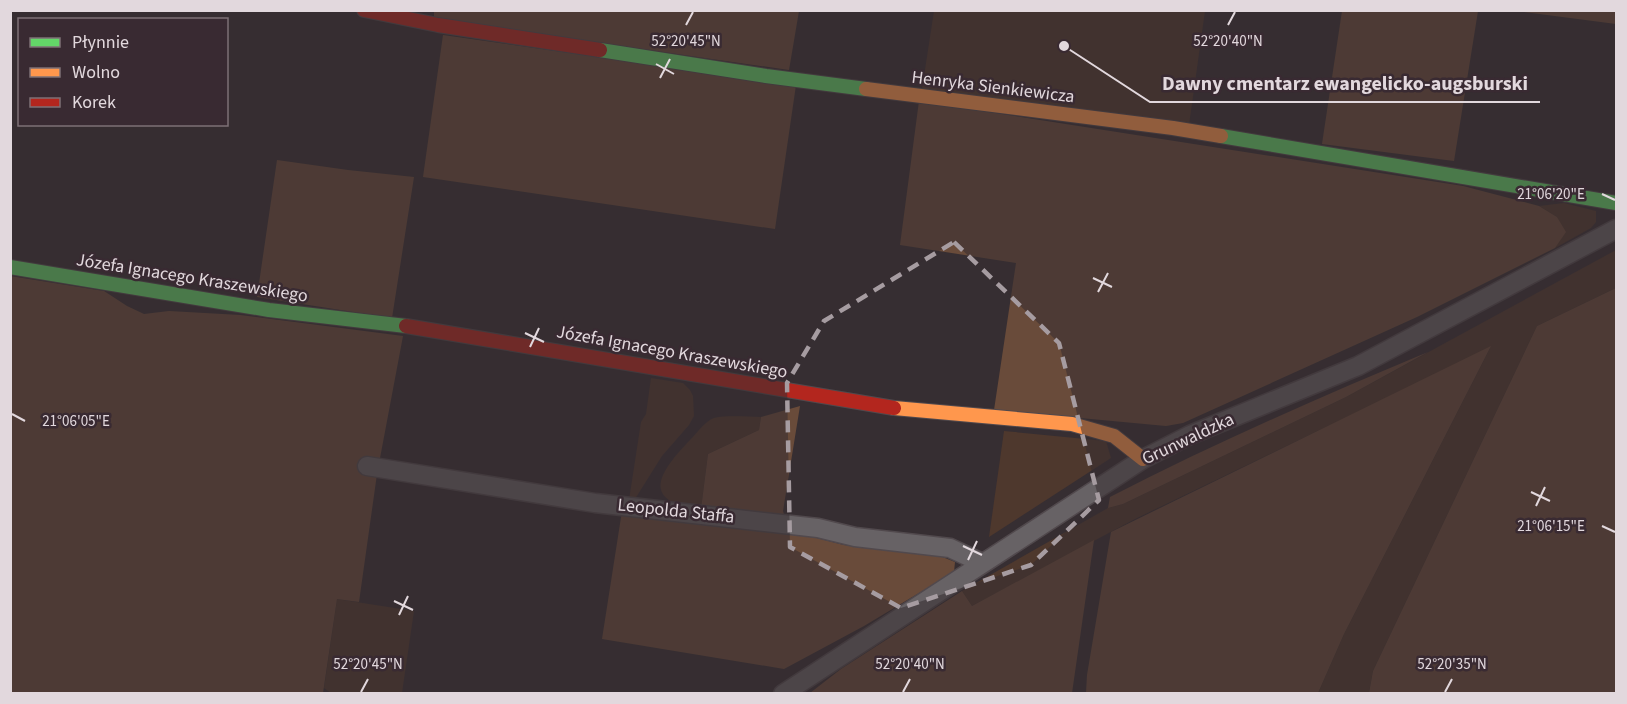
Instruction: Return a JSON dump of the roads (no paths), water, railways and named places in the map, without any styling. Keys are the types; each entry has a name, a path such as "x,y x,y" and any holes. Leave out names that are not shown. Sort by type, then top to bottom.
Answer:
{"street":[{"name":"Henryka Sienkiewicza","path":"364,10 438,25 754,75 1173,128 1617,203"},
{"name":"Grunwaldzka","path":"783,693 1143,459 1190,435 1358,366 1617,229"},
{"name":"Józefa Ignacego Kraszewskiego","path":"10,267 269,310 413,327 888,407 1072,424 1114,436 1143,459"},
{"name":"Leopolda Staffa","path":"367,466 595,502 818,528 855,537 950,548 982,563"}],"place":[{"name":"Dawny cmentarz ewangelicko-augsburski","path":"1064,46"}]}
